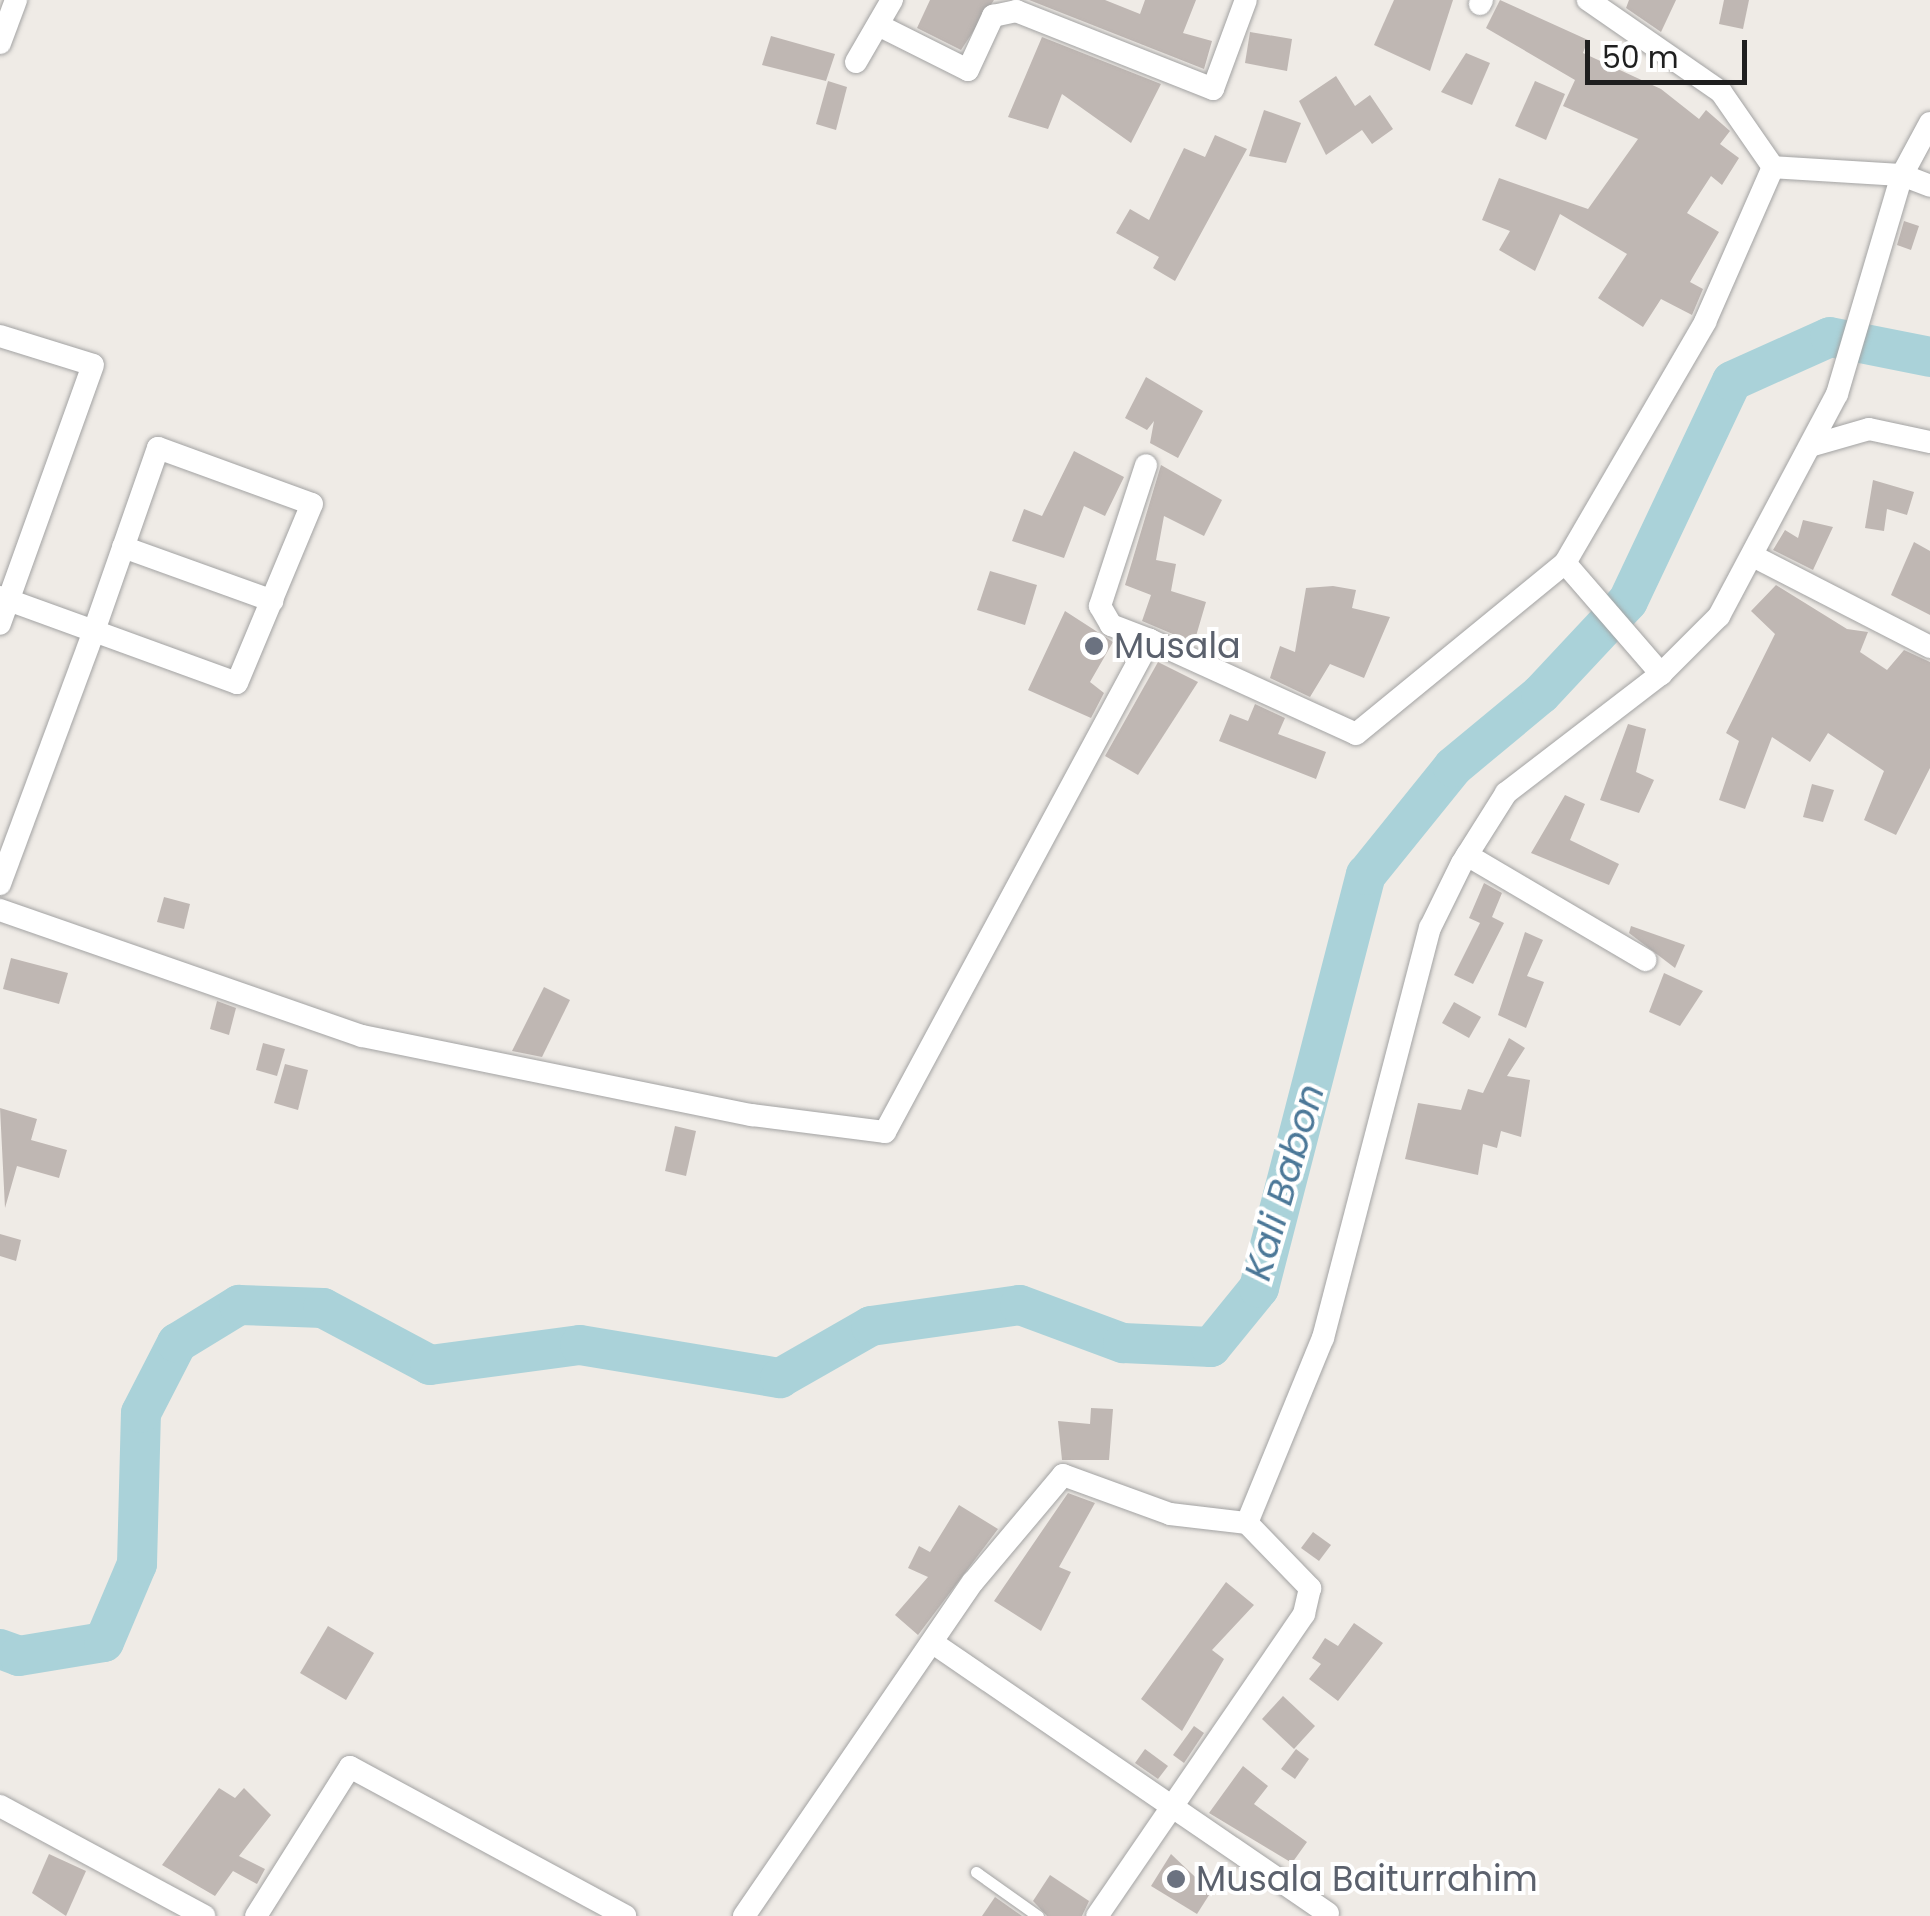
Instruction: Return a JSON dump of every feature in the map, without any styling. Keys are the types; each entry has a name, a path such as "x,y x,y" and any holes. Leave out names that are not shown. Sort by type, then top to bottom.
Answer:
{"street":[{"path":"0,42 16,0"},
{"path":"856,62 882,27 892,0"},
{"path":"882,27 964,70 978,62 993,16 1016,11 1213,89 1246,0"},
{"path":"1588,0 1722,92 1773,168"},
{"path":"1247,1523 1323,1338 1430,928 1466,854 1506,793 1718,616 1837,394 1902,175 1930,123"},
{"path":"1773,168 1902,175 1930,186"},
{"path":"1146,464 1100,606 1111,626 1356,734 1570,568 1705,322 1773,168"},
{"path":"0,336 93,366 4,598 0,624"},
{"path":"1810,446 1869,429 1930,442"},
{"path":"0,884 94,631 158,448 312,504 237,683 94,631 4,598"},
{"path":"123,547 274,601"},
{"path":"1753,556 1930,647"},
{"path":"1570,568 1655,666"},
{"path":"0,910 362,1036 886,1132 1150,640"},
{"path":"1466,854 1646,960"},
{"path":"744,1916 850,1754 936,1645 973,1582 1063,1474 1170,1514 1247,1523 1288,1556 1310,1602 1096,1916"},
{"path":"936,1645 1172,1801 1328,1912"},
{"path":"256,1916 350,1768 626,1916"},
{"path":"0,1808 204,1916"}],"lane":[{"path":"976,1872 1038,1916"}],"building":[{"path":"930,0 994,0 961,50 917,28"},
{"path":"1029,0 1105,0 1140,14 1145,0 1196,0 1183,33 1212,41 1204,69"},
{"path":"1394,0 1453,0 1430,71 1374,45"},
{"path":"1500,0 1588,40 1583,53 1661,89 1699,119 1706,110 1730,131 1720,144 1739,158 1722,185 1711,176 1687,213 1719,232 1690,282 1703,289 1692,315 1661,299 1643,327 1598,298 1627,254 1560,214 1535,271 1499,250 1510,231 1482,220 1499,178 1588,209 1638,139 1563,106 1575,80 1486,28"},
{"path":"1629,0 1676,0 1661,32 1626,8"},
{"path":"1724,0 1749,0 1743,29 1719,24"},
{"path":"1250,32 1292,39 1287,71 1245,63"},
{"path":"771,36 835,54 826,81 762,65"},
{"path":"1042,37 1161,84 1131,143 1062,94 1048,129 1008,117"},
{"path":"1466,53 1490,63 1472,105 1441,92"},
{"path":"1336,76 1355,106 1370,95 1393,129 1372,144 1362,130 1326,155 1299,101"},
{"path":"828,81 847,87 836,130 816,124"},
{"path":"1535,81 1565,94 1546,140 1515,126"},
{"path":"1264,110 1301,123 1286,163 1249,156"},
{"path":"1215,135 1247,149 1175,281 1153,268 1159,257 1116,233 1130,209 1149,220 1184,148 1205,157"},
{"path":"1904,221 1919,226 1911,250 1897,245"},
{"path":"1146,377 1203,411 1178,458 1150,443 1154,421 1147,430 1125,418"},
{"path":"1074,451 1124,477 1105,516 1084,506 1064,558 1012,541 1024,509 1042,516"},
{"path":"1161,465 1222,500 1204,536 1164,516 1156,560 1176,564 1171,591 1206,602 1194,643 1142,621 1151,595 1125,585"},
{"path":"1873,480 1914,492 1907,515 1887,509 1884,531 1865,528"},
{"path":"1803,520 1833,527 1813,570 1773,550 1785,530 1798,538"},
{"path":"1914,542 1930,551 1930,615 1891,595"},
{"path":"990,571 1037,585 1025,625 977,610"},
{"path":"1776,585 1847,629 1868,632 1860,652 1887,670 1904,650 1930,662 1930,768 1896,835 1864,820 1884,771 1828,733 1810,762 1772,737 1745,809 1719,800 1739,741 1726,733 1775,634 1751,611"},
{"path":"1333,586 1356,590 1352,608 1390,617 1364,678 1330,664 1310,697 1270,678 1280,646 1295,652 1306,588"},
{"path":"1065,611 1113,642 1090,682 1104,693 1091,718 1028,690"},
{"path":"1158,662 1198,682 1138,775 1105,756"},
{"path":"1255,704 1285,718 1278,734 1326,752 1316,779 1219,741 1230,714 1248,721"},
{"path":"1628,724 1646,729 1636,772 1654,780 1639,813 1600,800"},
{"path":"1812,784 1834,790 1823,822 1803,817"},
{"path":"1565,795 1585,804 1570,840 1619,864 1609,885 1531,853"},
{"path":"1484,883 1502,893 1492,917 1504,923 1473,984 1454,975 1480,923 1469,918"},
{"path":"164,897 190,904 184,929 157,922"},
{"path":"1631,926 1685,945 1675,968 1629,933"},
{"path":"1525,932 1543,940 1527,976 1544,982 1526,1028 1498,1015"},
{"path":"11,958 68,973 59,1004 3,989"},
{"path":"1664,973 1703,991 1680,1026 1649,1012"},
{"path":"544,987 570,1000 542,1057 512,1051"},
{"path":"217,1001 236,1008 229,1035 210,1029"},
{"path":"1454,1002 1481,1017 1469,1038 1442,1023"},
{"path":"1509,1038 1525,1048 1507,1076 1530,1080 1521,1137 1501,1131 1497,1148 1483,1144 1478,1175 1405,1159 1418,1103 1461,1110 1468,1089 1483,1093"},
{"path":"263,1043 285,1049 277,1076 256,1070"},
{"path":"285,1064 308,1070 298,1110 274,1103"},
{"path":"0,1108 37,1119 31,1140 67,1150 59,1178 17,1166 5,1208"},
{"path":"675,1126 696,1131 686,1176 665,1171"},
{"path":"0,1234 21,1240 16,1261 0,1256"},
{"path":"1091,1408 1113,1409 1109,1460 1062,1460 1058,1421 1090,1424"},
{"path":"1068,1493 1095,1503 1059,1567 1071,1572 1041,1631 994,1601"},
{"path":"959,1505 998,1529 918,1635 895,1615 928,1577 908,1568 919,1546 930,1552"},
{"path":"1313,1532 1331,1545 1319,1561 1301,1548"},
{"path":"1226,1582 1254,1605 1212,1650 1224,1659 1182,1731 1141,1699"},
{"path":"1354,1623 1383,1643 1338,1701 1309,1679 1321,1664 1312,1658 1325,1638 1338,1646"},
{"path":"328,1626 374,1653 346,1700 300,1673"},
{"path":"1283,1696 1315,1726 1294,1749 1262,1719"},
{"path":"1194,1726 1204,1733 1184,1763 1173,1755"},
{"path":"1145,1749 1168,1766 1158,1779 1135,1763"},
{"path":"1296,1749 1309,1759 1295,1779 1281,1769"},
{"path":"1243,1766 1268,1786 1254,1804 1307,1842 1292,1863 1209,1813"},
{"path":"219,1788 235,1798 244,1788 271,1815 239,1856 265,1869 257,1884 233,1871 215,1896 162,1865"},
{"path":"49,1854 86,1871 66,1916 32,1893"},
{"name":"Musala Baiturrahim","path":"1171,1854 1211,1892 1197,1914 1151,1886"},
{"path":"1050,1875 1089,1901 1082,1916 1047,1916 1033,1901"},
{"path":"995,1897 1022,1916 982,1916"}],"waterway":[{"name":"Kali Babon","path":"0,1649 19,1656 104,1642 137,1564 141,1413 177,1343 239,1305 323,1308 430,1365 580,1345 780,1378 871,1326 1020,1305 1123,1343 1211,1347 1259,1288 1366,875 1453,767 1541,694 1628,601 1732,381 1830,337 1930,357"}],"place":[{"name":"Musala","path":"1094,646"},
{"name":"Musala Baiturrahim","path":"1176,1879"}]}
